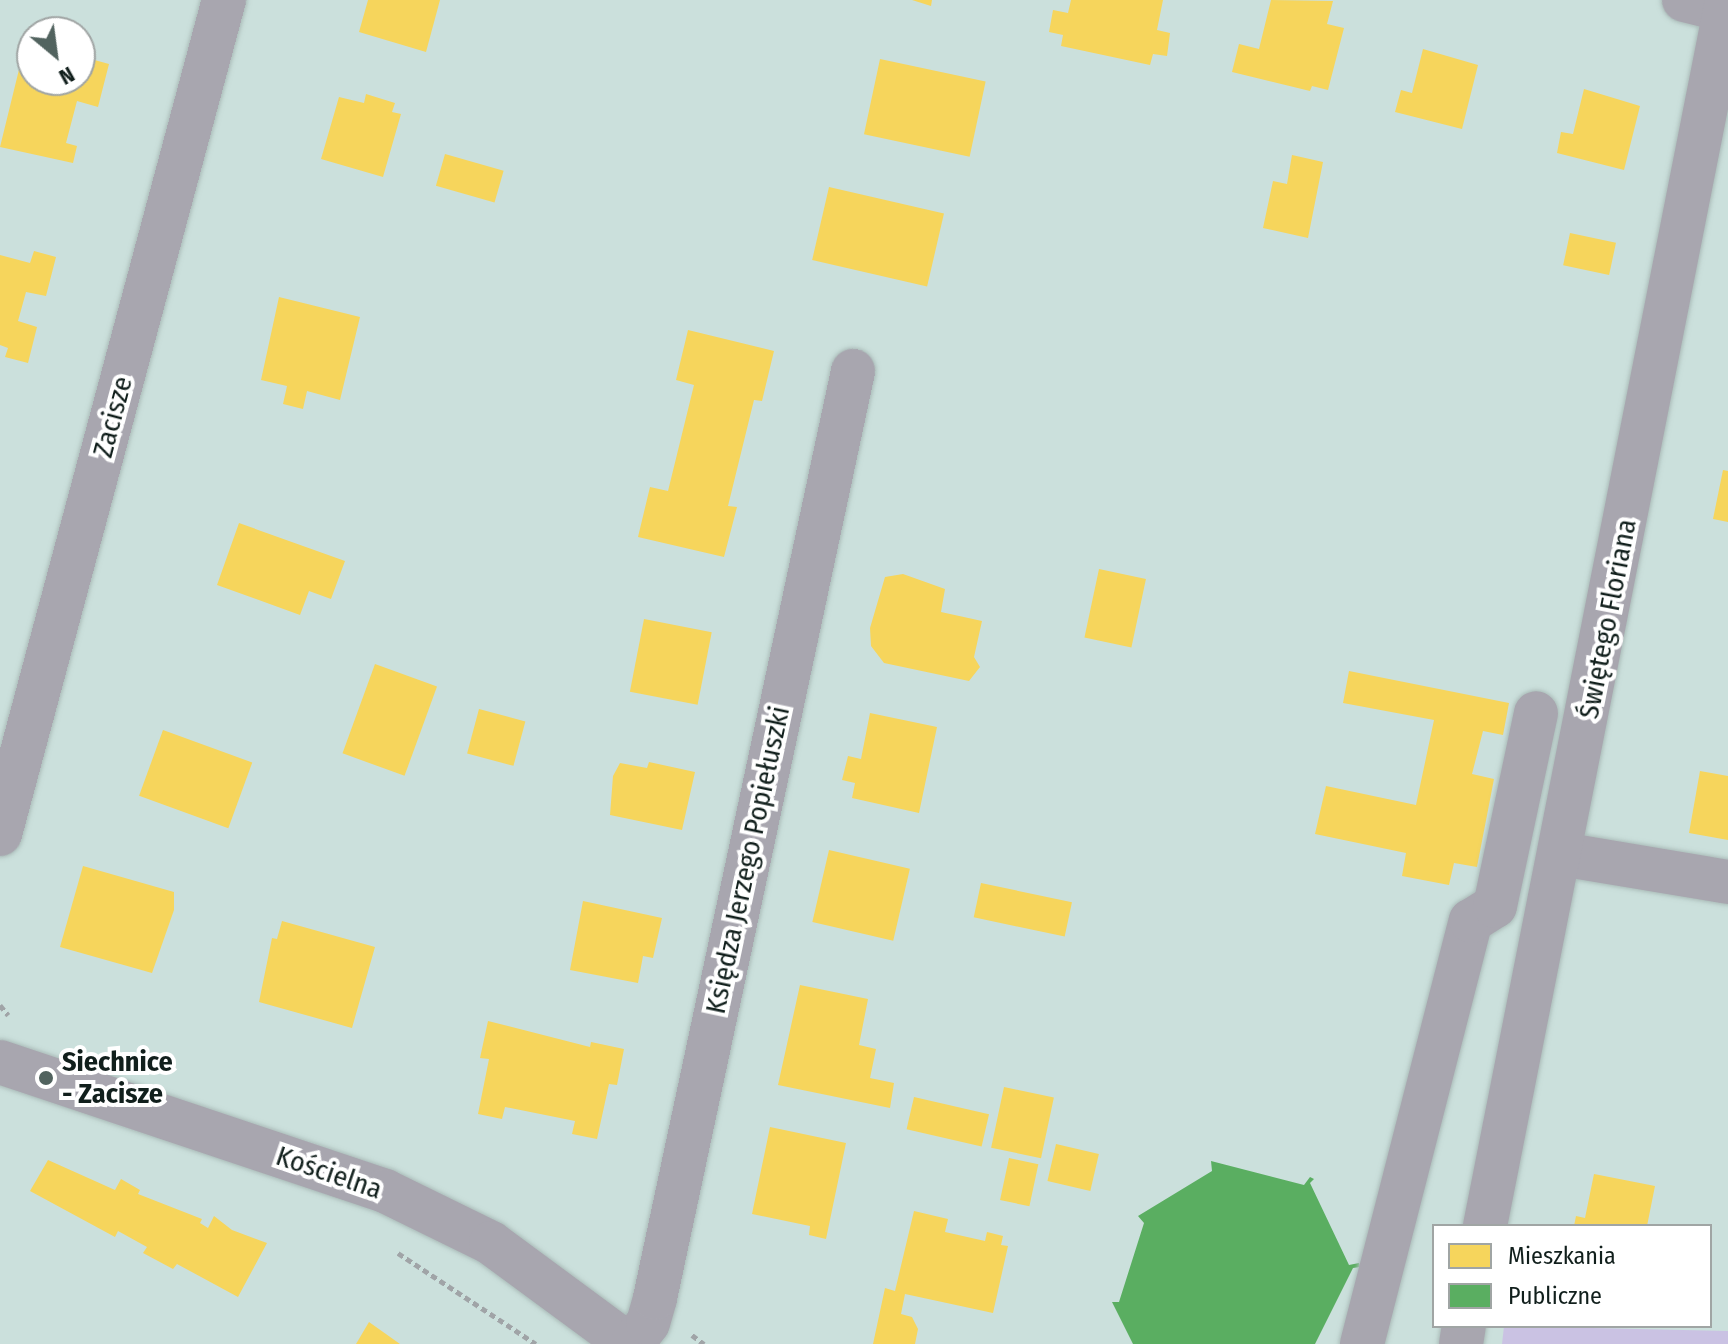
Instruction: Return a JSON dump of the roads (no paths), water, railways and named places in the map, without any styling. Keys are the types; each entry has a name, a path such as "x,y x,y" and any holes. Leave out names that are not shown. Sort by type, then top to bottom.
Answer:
{"street":[{"name":"Zacisze","path":"0,834 224,0"},
{"name":"Świętego Floriana","path":"1485,1224 1561,854 1711,3"},
{"name":"Księdza Jerzego Popiełuszki","path":"630,1344 648,1323 655,1298 853,371"},
{"path":"1362,1344 1471,921 1495,906 1536,713"},
{"path":"1561,854 1728,882"},
{"name":"Kościelna","path":"0,1062 385,1191 491,1243 630,1344"}],"place":[{"name":"Siechnice - Zacisze","path":"46,1078"}]}
